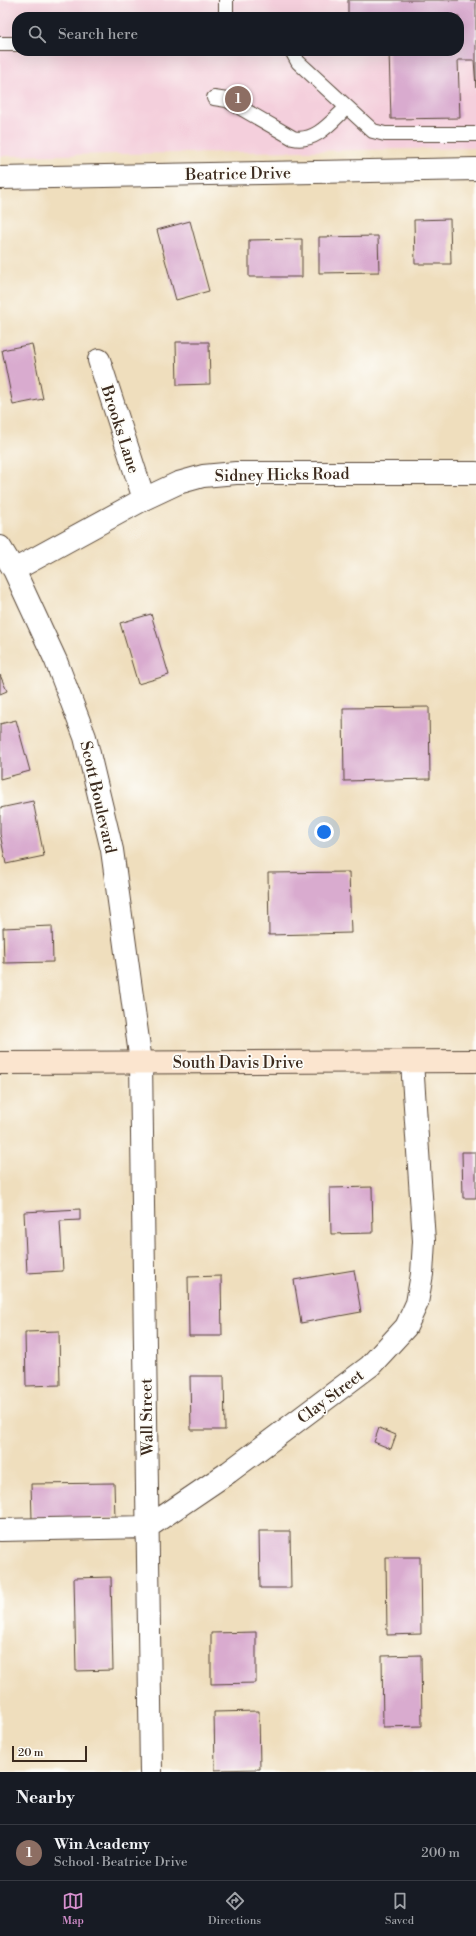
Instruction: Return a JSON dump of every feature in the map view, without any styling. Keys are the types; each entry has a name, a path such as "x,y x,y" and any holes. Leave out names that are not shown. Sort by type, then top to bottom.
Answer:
{"street":[{"name":"Beatrice Drive","path":"0,178 476,169"},
{"name":"Brooks Lane","path":"99,360 144,499"},
{"name":"Sidney Hicks Road","path":"14,570 144,499 178,483 203,476 236,473 476,473"},
{"name":"Scott Boulevard","path":"0,547 14,570 56,661 85,737 112,850 141,1062"},
{"name":"South Davis Drive","path":"0,1063 476,1061"},
{"name":"Wall Street","path":"141,1062 151,1772"},
{"name":"Clay Street","path":"148,1527 229,1472 370,1366 406,1327 417,1303 422,1274 424,1241 412,1062"},
{"path":"0,1530 148,1527"}],"lane":[{"path":"226,0 226,12"},
{"path":"0,44 12,44"},
{"path":"295,56 298,62 373,131 385,134 476,134"},
{"path":"214,98 227,100 293,138 302,140 313,136 324,129 347,107"}],"shaded area":[{"path":"0,0 476,0 476,148 0,156"}],"building":[{"path":"348,0 476,0 476,87 474,60 458,60 460,118 391,119 389,56 464,56 464,12 348,12"},
{"path":"450,219 451,264 415,264 414,220"},
{"path":"190,221 209,291 176,300 157,230"},
{"path":"378,236 379,272 319,273 319,237"},
{"path":"302,239 302,277 249,277 249,240"},
{"path":"176,342 209,342 210,384 177,385"},
{"path":"32,344 43,399 13,405 2,350"},
{"path":"151,614 169,675 138,684 120,623"},
{"path":"0,675 7,691 0,694"},
{"path":"429,707 430,779 344,781 343,708"},
{"path":"16,720 30,771 0,779 0,724"},
{"path":"33,801 44,856 6,864 0,834 0,808"},
{"path":"349,872 351,933 269,935 268,873"},
{"path":"52,926 53,962 4,963 3,928"},
{"path":"462,1152 476,1152 476,1198 463,1198"},
{"path":"372,1187 373,1233 331,1234 330,1188"},
{"path":"80,1209 80,1220 60,1221 63,1271 27,1273 24,1212"},
{"path":"354,1270 361,1312 301,1323 294,1280"},
{"path":"221,1276 222,1336 189,1336 188,1277"},
{"path":"59,1331 60,1385 26,1386 25,1332"},
{"path":"190,1376 224,1376 225,1430 191,1430"},
{"path":"379,1428 396,1435 391,1449 374,1442"},
{"path":"114,1483 115,1518 32,1519 31,1484"},
{"path":"259,1531 290,1531 291,1588 260,1588"},
{"path":"386,1557 420,1557 421,1634 387,1635"},
{"path":"111,1577 113,1670 76,1671 74,1578"},
{"path":"256,1632 256,1683 211,1684 211,1633"},
{"path":"421,1655 422,1726 383,1727 382,1656"},
{"path":"259,1711 260,1769 215,1770 214,1712"}],"place":[{"name":"Win Academy","path":"238,99"}]}
